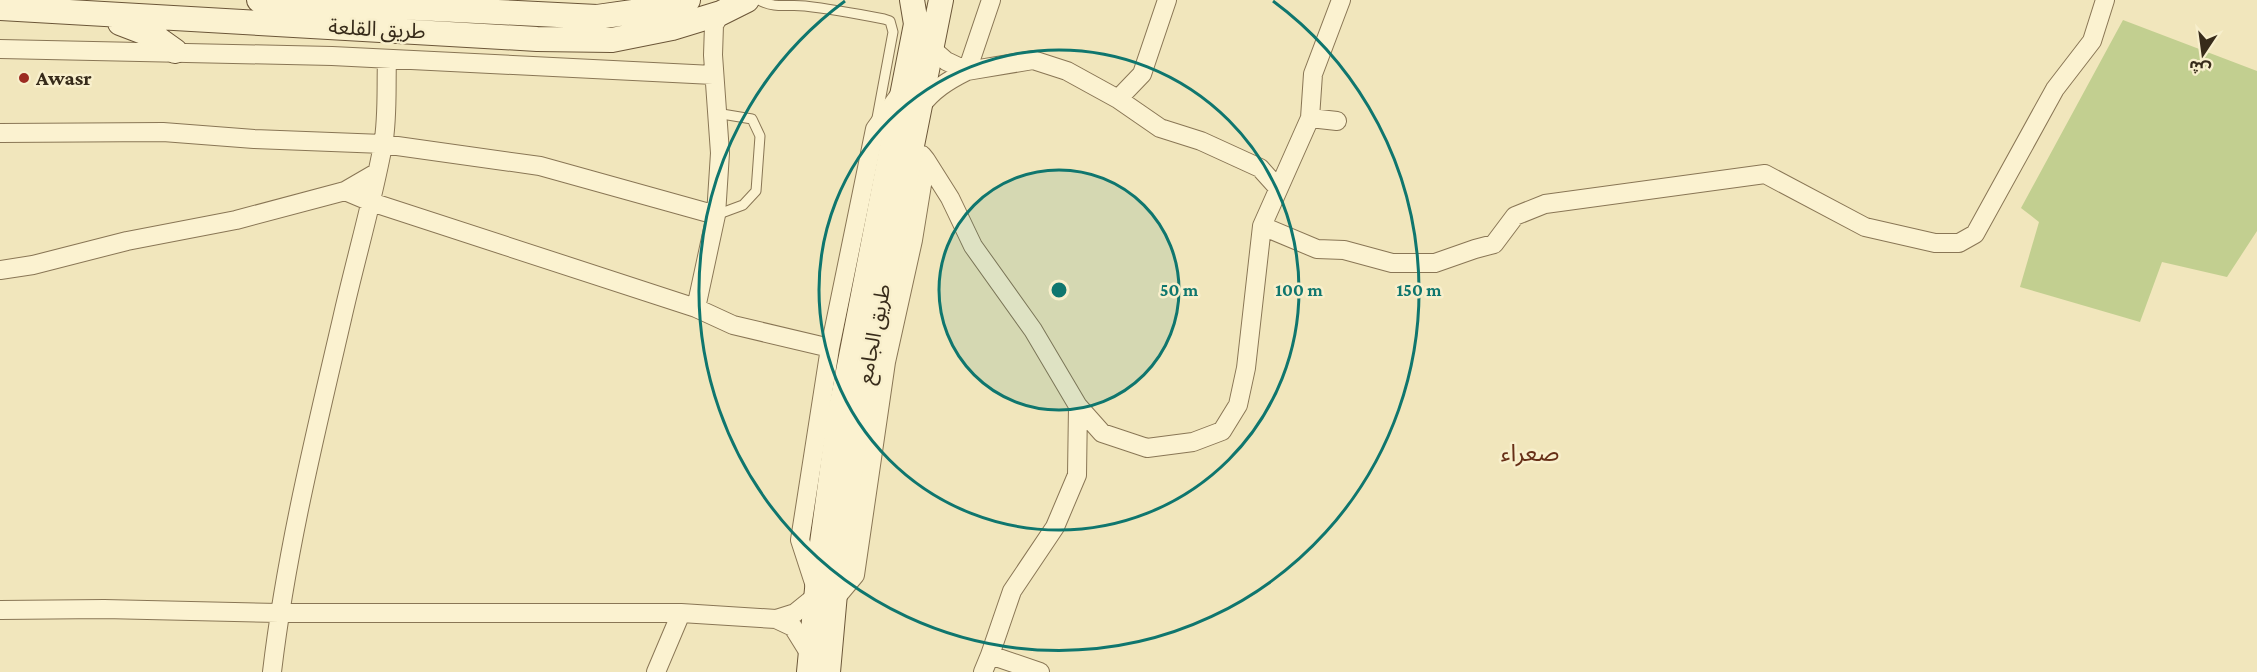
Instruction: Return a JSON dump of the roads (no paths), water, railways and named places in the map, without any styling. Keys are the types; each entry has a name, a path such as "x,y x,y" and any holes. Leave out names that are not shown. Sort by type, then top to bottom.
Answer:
{"main road":[{"name":"طريق القلعة","path":"259,0 597,17 668,7 688,0"},
{"name":"طريق القلعة","path":"0,8 537,39 612,40 672,28 721,13 747,0"},
{"name":"طريق الجامع","path":"816,667 839,418 916,24 912,0"},
{"name":"طريق الجامع","path":"823,596 917,111 941,0"},
{"path":"59,11 143,30 175,51"}],"street":[{"path":"967,71 991,0"},
{"path":"1118,99 1142,74 1167,0"},
{"path":"1262,226 1317,249 1344,250 1392,263 1435,263 1494,244 1515,216 1545,204 1765,174 1865,227 1935,243 1959,243 1975,234 2055,88 2092,41 2105,0"},
{"path":"912,139 950,198 973,246 1033,330 1078,406 1102,433 1147,448 1193,442 1222,431 1238,405 1246,368 1262,226 1310,118 1313,74 1339,2"},
{"path":"696,308 716,215 720,153 713,75 714,26 721,13"},
{"path":"930,46 946,61 967,71"},
{"path":"0,49 175,51 713,75"},
{"path":"272,672 279,613 323,399 383,144 387,59"},
{"path":"917,111 931,93 967,71 1033,60 1067,71 1118,99 1160,128 1201,141 1260,168 1278,188"},
{"path":"823,596 800,540 830,348 875,129 903,90"},
{"path":"1310,118 1337,121"},
{"path":"0,133 163,132 254,139 383,144 540,166 716,215"},
{"path":"1260,168 1291,158"},
{"path":"776,620 795,613 855,575 886,362 913,240 926,160"},
{"path":"0,270 33,265 128,241 236,220 345,191 376,172"},
{"path":"345,191 371,202 696,308 734,325 830,348"},
{"path":"1040,672 987,664 1012,591 1054,527 1077,475 1078,406"},
{"path":"0,610 681,613 776,620 794,627 816,667"},
{"path":"656,672 681,613"}],"lane":[{"path":"759,0 768,5 785,7 802,5 890,21 893,32 875,129"},
{"path":"716,113 752,119 760,136 756,191 743,205 716,215"}],"place":[{"name":"Awasr","path":"24,78"}],"district":[{"name":"صعراء","path":"1530,453"}]}
